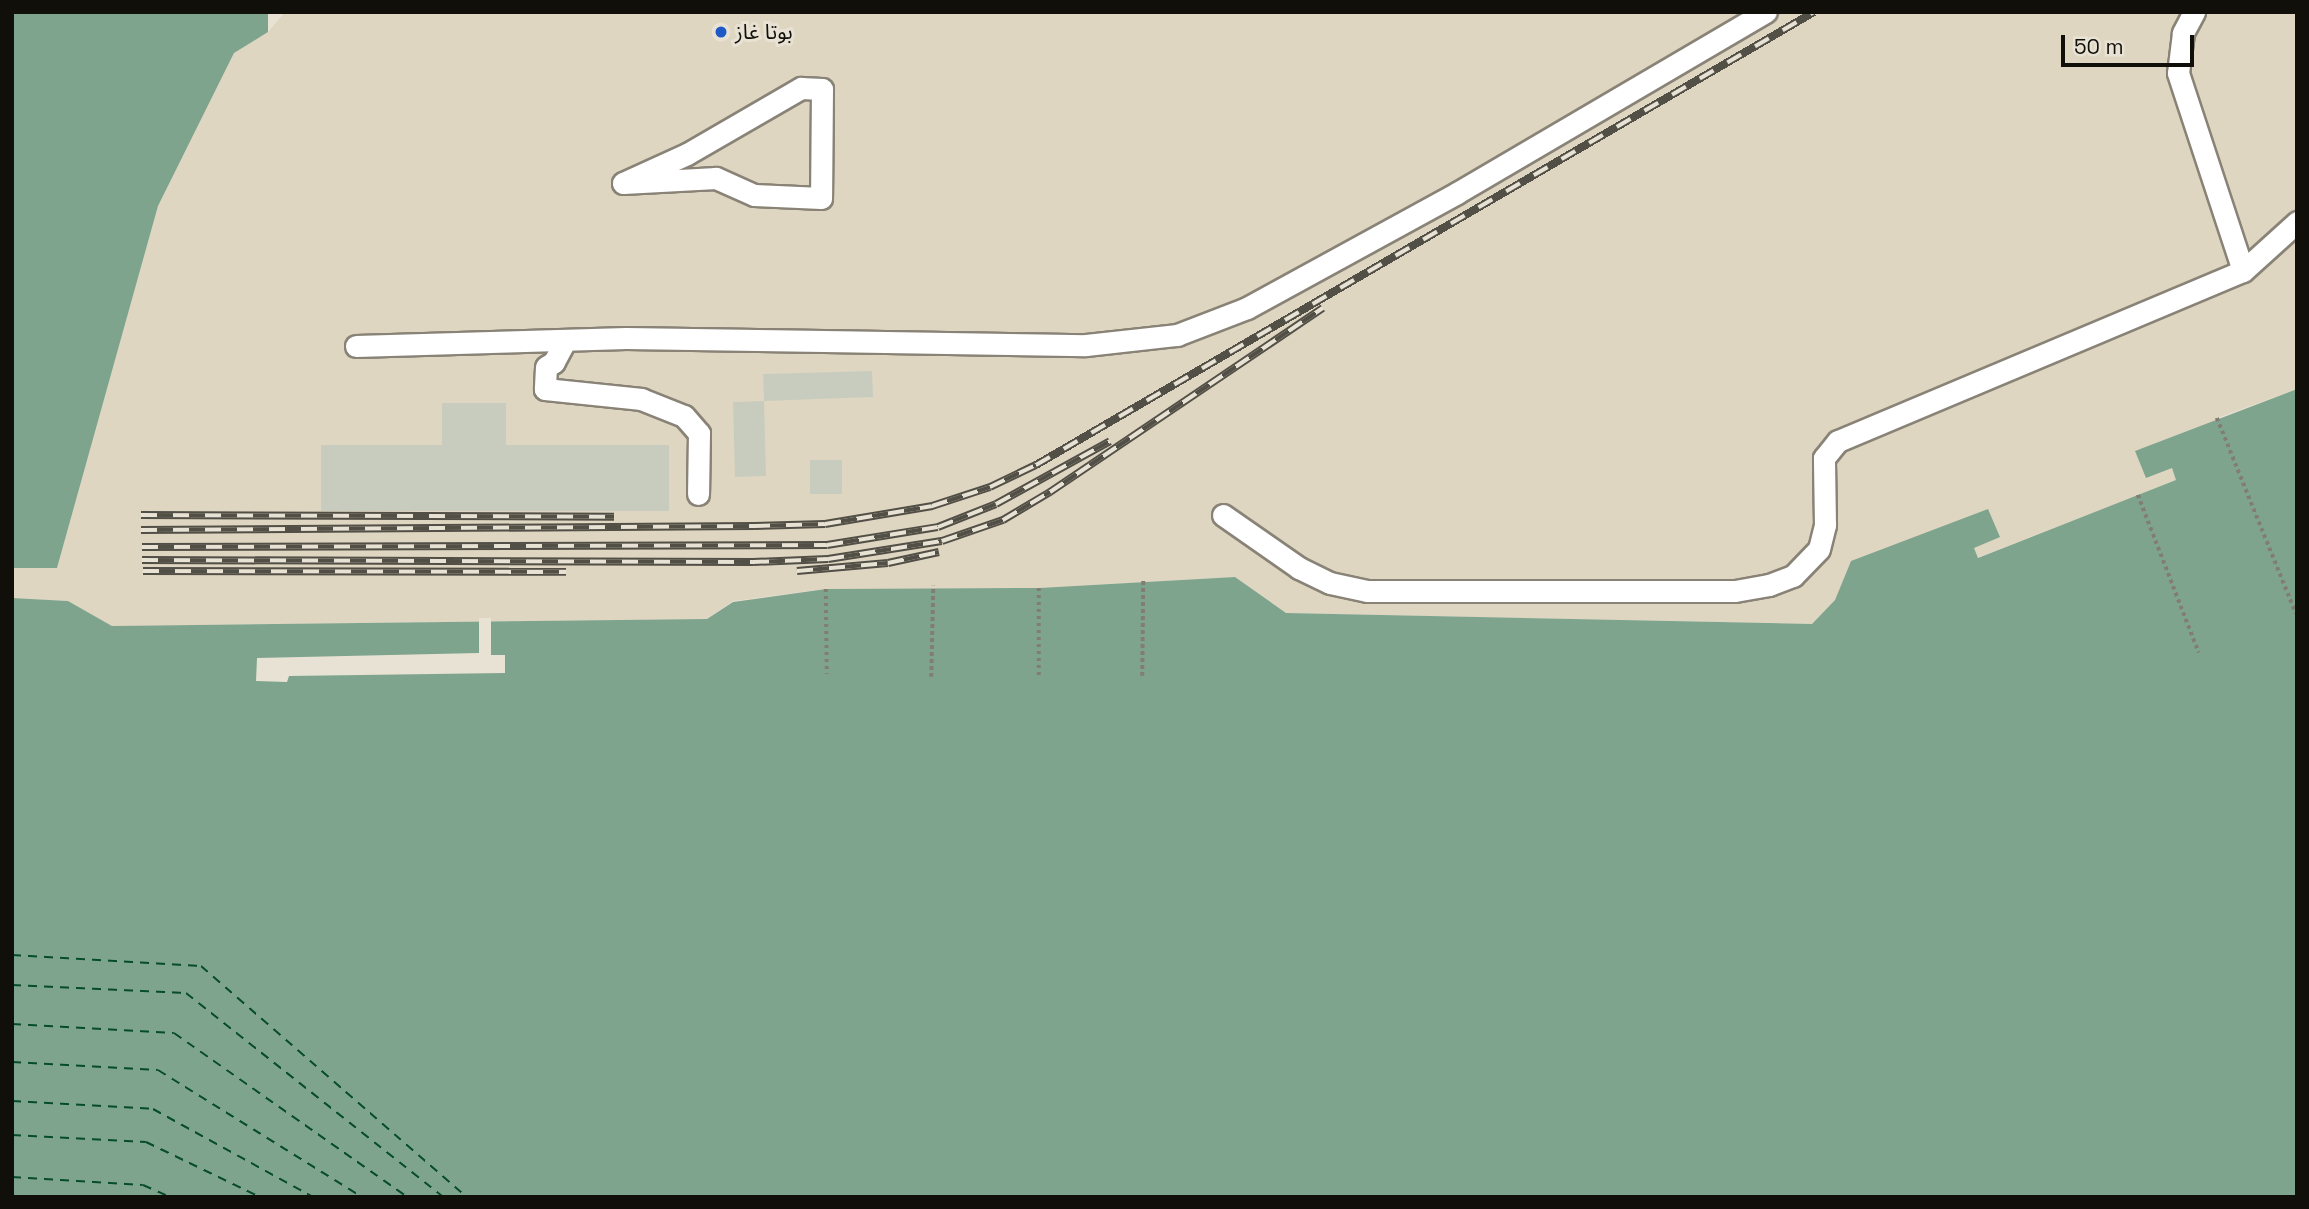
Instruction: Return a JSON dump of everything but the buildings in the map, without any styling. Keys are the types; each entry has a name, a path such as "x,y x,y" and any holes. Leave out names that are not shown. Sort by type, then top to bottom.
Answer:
{"street":[{"path":"356,346 565,341 1086,345 1177,335 1247,308 1457,193 1766,12"},
{"path":"2194,12 2183,33 2178,72 2243,271"},
{"path":"801,88 822,89 821,198 754,195 716,178 623,183 687,154 801,88"},
{"path":"1223,515 1298,568 1330,583 1367,591 1735,591 1769,585 1793,576 1819,549 1825,525 1824,458 1838,441 2243,271 2297,222"},
{"path":"565,341 554,362 546,367 545,389 641,398 684,416 699,433 698,494"}],"path":[{"path":"2217,418 2296,614"},
{"path":"2138,495 2199,653"},
{"path":"1142,676 1143,580"},
{"path":"931,677 933,586"},
{"path":"826,589 827,674"},
{"path":"1039,589 1039,676"}],"shaded area":[{"path":"12,12 268,12 268,32 234,53 158,206 57,568 12,568"},
{"path":"285,12 2297,12 2297,389 2217,418 2172,468 2177,480 1977,558 1973,548 1851,561 1835,600 1812,624 1286,613 1235,577 1039,588 826,589 733,601 707,619 112,626 68,601 12,598 12,568 57,568 158,206 234,53 268,32"},
{"path":"2297,389 2297,1197 12,1197 12,598 68,601 112,626 707,619 733,602 826,589 1039,588 1235,577 1286,613 1812,624 1835,600 1851,561 1988,509 2000,537 1974,548 1978,558 2176,480 2172,468 2146,478 2135,451"}],"pier":[{"path":"479,618 491,618 491,655 505,655 505,673 289,676 287,682 256,681 257,658 479,653"}],"ferry route":[{"path":"12,955 201,966 467,1197"},
{"path":"12,985 186,993 443,1197"},
{"path":"12,1024 174,1033 407,1197"},
{"path":"12,1062 158,1070 362,1197"},
{"path":"12,1101 153,1109 313,1197"},
{"path":"12,1135 146,1142 260,1197"},
{"path":"12,1177 143,1185 170,1197"}],"railway":[{"path":"141,530 825,524 932,506 990,487 1036,465 1814,12"},
{"path":"142,560 753,562 828,559 942,541 1003,520 1050,492 1323,308"},
{"path":"142,547 827,545 938,527 996,504 1110,441"},
{"path":"141,515 614,517"},
{"path":"797,571 888,563 939,552"},
{"path":"143,571 566,572"}],"place":[{"name":"بوتا غاز","path":"721,32"}]}
